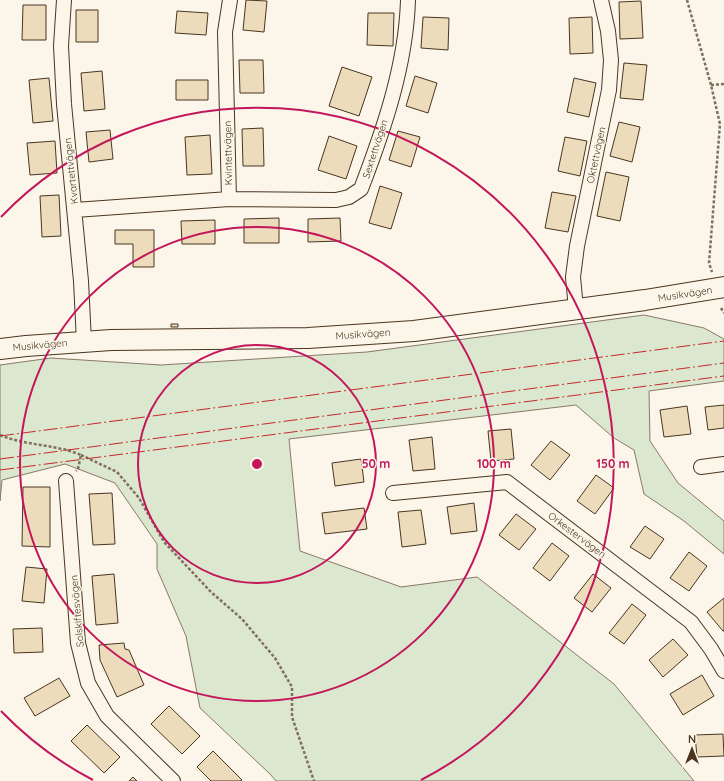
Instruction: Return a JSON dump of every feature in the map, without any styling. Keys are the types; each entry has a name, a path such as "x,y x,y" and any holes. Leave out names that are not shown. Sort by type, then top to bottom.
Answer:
{"street":[{"name":"Kvartettvägen","path":"64,0 61,46 64,104 82,281 84,342"},
{"name":"Kvintettvägen","path":"75,210 229,199 225,32 230,0"},
{"name":"Sextettvägen","path":"229,199 336,200 349,197 361,189 390,102 402,56 407,23 408,0"},
{"name":"Oktettvägen","path":"576,310 573,278 577,246 609,90 611,60 608,31 601,0"},
{"name":"Musikvägen","path":"0,349 111,340 308,338 414,331 646,300 718,281"},
{"path":"701,467 724,464"},
{"name":"Solskiftesvägen","path":"66,481 78,643 88,683 107,716 173,781"},
{"name":"Orkestervägen","path":"393,493 507,482 691,622 712,649 724,671"}],"path":[{"path":"687,0 711,84 720,124 709,264 718,281"},
{"path":"711,84 724,84"},
{"path":"721,308 724,313"},
{"path":"0,435 10,440 68,449 117,472 139,498 164,542 211,592 242,620 275,658 292,687 292,717 314,781"},
{"path":"66,481 78,469 81,454"}],"green space":[{"path":"644,315 704,328 724,339 724,381 649,391 650,441 678,483 724,521 724,554 684,521 644,494 634,450 614,438 576,405 289,439 300,551 401,587 477,577 614,684 694,781 276,781 200,708 186,636 157,569 157,544 115,483 65,464 2,480 0,501 0,365 51,358 161,365 367,352"}],"building":[{"path":"246,0 267,1 264,32 243,30"},
{"path":"641,1 643,38 620,39 619,2"},
{"path":"23,5 46,5 46,40 22,40"},
{"path":"76,10 98,10 98,42 76,42"},
{"path":"177,11 208,13 206,35 175,33"},
{"path":"368,13 394,13 393,46 367,45"},
{"path":"423,17 449,18 448,50 421,48"},
{"path":"592,17 593,53 570,54 569,18"},
{"path":"239,60 263,60 264,93 240,93"},
{"path":"624,63 647,65 643,100 620,98"},
{"path":"342,67 372,77 359,116 329,106"},
{"path":"102,71 105,109 84,111 81,73"},
{"path":"415,76 437,83 428,113 406,106"},
{"path":"49,78 53,121 33,123 29,80"},
{"path":"574,78 596,83 589,117 567,112"},
{"path":"176,80 208,80 208,100 176,100"},
{"path":"619,122 640,127 632,162 610,156"},
{"path":"263,128 264,166 243,166 242,129"},
{"path":"110,130 113,159 89,162 86,132"},
{"path":"398,131 420,137 411,167 389,160"},
{"path":"210,135 212,174 187,175 185,137"},
{"path":"329,136 357,146 346,179 318,170"},
{"path":"565,137 587,141 580,176 558,171"},
{"path":"55,141 57,173 30,175 27,143"},
{"path":"606,172 629,177 620,221 597,216"},
{"path":"380,186 402,193 391,229 369,223"},
{"path":"552,192 576,196 568,232 545,228"},
{"path":"59,195 61,236 42,237 40,196"},
{"path":"279,218 279,243 244,243 244,219"},
{"path":"340,218 341,241 308,242 308,219"},
{"path":"215,220 215,244 182,244 181,221"},
{"path":"115,230 154,230 154,267 133,267 133,244 115,244"},
{"path":"171,324 178,324 178,327 171,327"},
{"path":"724,405 724,428 708,430 705,407"},
{"path":"687,406 691,434 664,437 660,410"},
{"path":"511,429 514,459 491,461 488,431"},
{"path":"432,437 435,469 413,471 409,440"},
{"path":"551,441 570,455 550,480 531,465"},
{"path":"361,459 364,482 335,486 332,463"},
{"path":"596,475 614,488 595,514 577,501"},
{"path":"23,487 50,487 50,547 22,546"},
{"path":"112,493 115,544 93,545 89,494"},
{"path":"474,503 477,531 451,534 447,507"},
{"path":"364,508 367,529 325,534 322,513"},
{"path":"421,510 426,544 402,547 398,512"},
{"path":"516,514 536,529 519,550 499,535"},
{"path":"645,526 664,539 650,559 630,547"},
{"path":"552,543 569,556 550,581 533,568"},
{"path":"689,552 707,566 689,591 670,578"},
{"path":"26,567 47,569 44,603 22,601"},
{"path":"114,574 118,623 96,625 92,576"},
{"path":"593,574 611,588 592,612 574,598"},
{"path":"724,598 724,631 723,631 707,612"},
{"path":"632,604 646,615 624,644 609,633"},
{"path":"42,628 43,652 14,653 13,629"},
{"path":"673,639 688,655 663,677 649,660"},
{"path":"124,643 125,649 129,650 144,685 117,697 100,660 99,645"},
{"path":"702,675 714,696 683,715 670,694"},
{"path":"59,678 70,696 35,716 24,698"},
{"path":"169,706 200,736 182,754 151,724"},
{"path":"87,725 120,757 104,773 71,741"},
{"path":"723,734 724,756 697,757 695,735"},
{"path":"213,751 242,780 211,781 197,767"},
{"path":"133,777 137,781 129,781"}],"power":[{"path":"0,436 724,341"},
{"path":"0,459 724,363"},
{"path":"0,470 724,376"}]}
